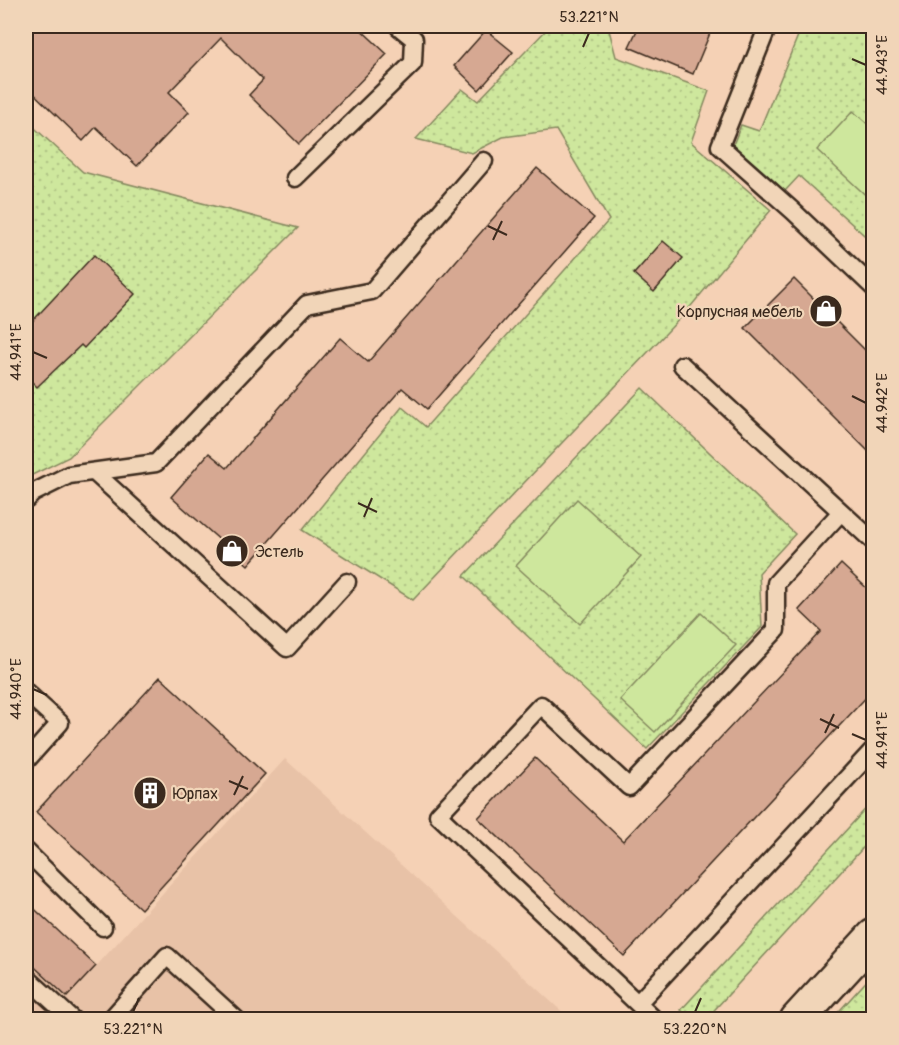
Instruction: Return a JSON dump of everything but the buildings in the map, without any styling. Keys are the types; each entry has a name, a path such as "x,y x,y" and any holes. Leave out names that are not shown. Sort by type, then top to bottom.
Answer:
{"main road":[{"path":"797,1020 873,936"}],"lane":[{"path":"295,178 413,63 414,39 398,26"},
{"path":"768,26 720,146 794,211 873,288"},
{"path":"26,500 33,493 69,475 156,463 307,304 372,291 484,161"},
{"path":"682,365 873,542"},
{"path":"94,472 287,648 347,582"},
{"path":"656,1020 438,814 542,705 628,787 776,630 776,582 841,512"},
{"path":"26,692 60,723 26,761"},
{"path":"638,1003 873,749"},
{"path":"26,852 103,927"},
{"path":"110,1020 167,956 237,1020"},
{"path":"26,977 73,1020"}],"shaded area":[{"path":"285,759 570,1019 26,1019 26,959 68,997"}],"green space":[{"path":"550,26 608,26 616,57 709,91 691,142 771,210 686,312 413,600 302,530 402,407 426,427 609,220 556,130 503,137 472,153 416,139 462,89 478,101"},
{"path":"802,26 873,26 873,243 799,176 785,191 733,145 741,125 759,131"},
{"path":"853,111 873,129 873,202 817,150"},
{"path":"27,121 83,172 298,228 69,457 26,478 26,123"},
{"path":"642,388 795,534 759,573 762,627 647,749 464,576"},
{"path":"577,499 641,557 580,624 516,566"},
{"path":"701,613 736,645 655,732 620,700"},
{"path":"873,801 873,837 706,1019 691,1019 681,1010"},
{"path":"873,974 873,1015 870,1019 832,1019"}],"place":[{"name":"Корпусная мебель","path":"826,311"},
{"name":"Эстель","path":"232,551"},
{"name":"Юрпах","path":"150,793"}]}
